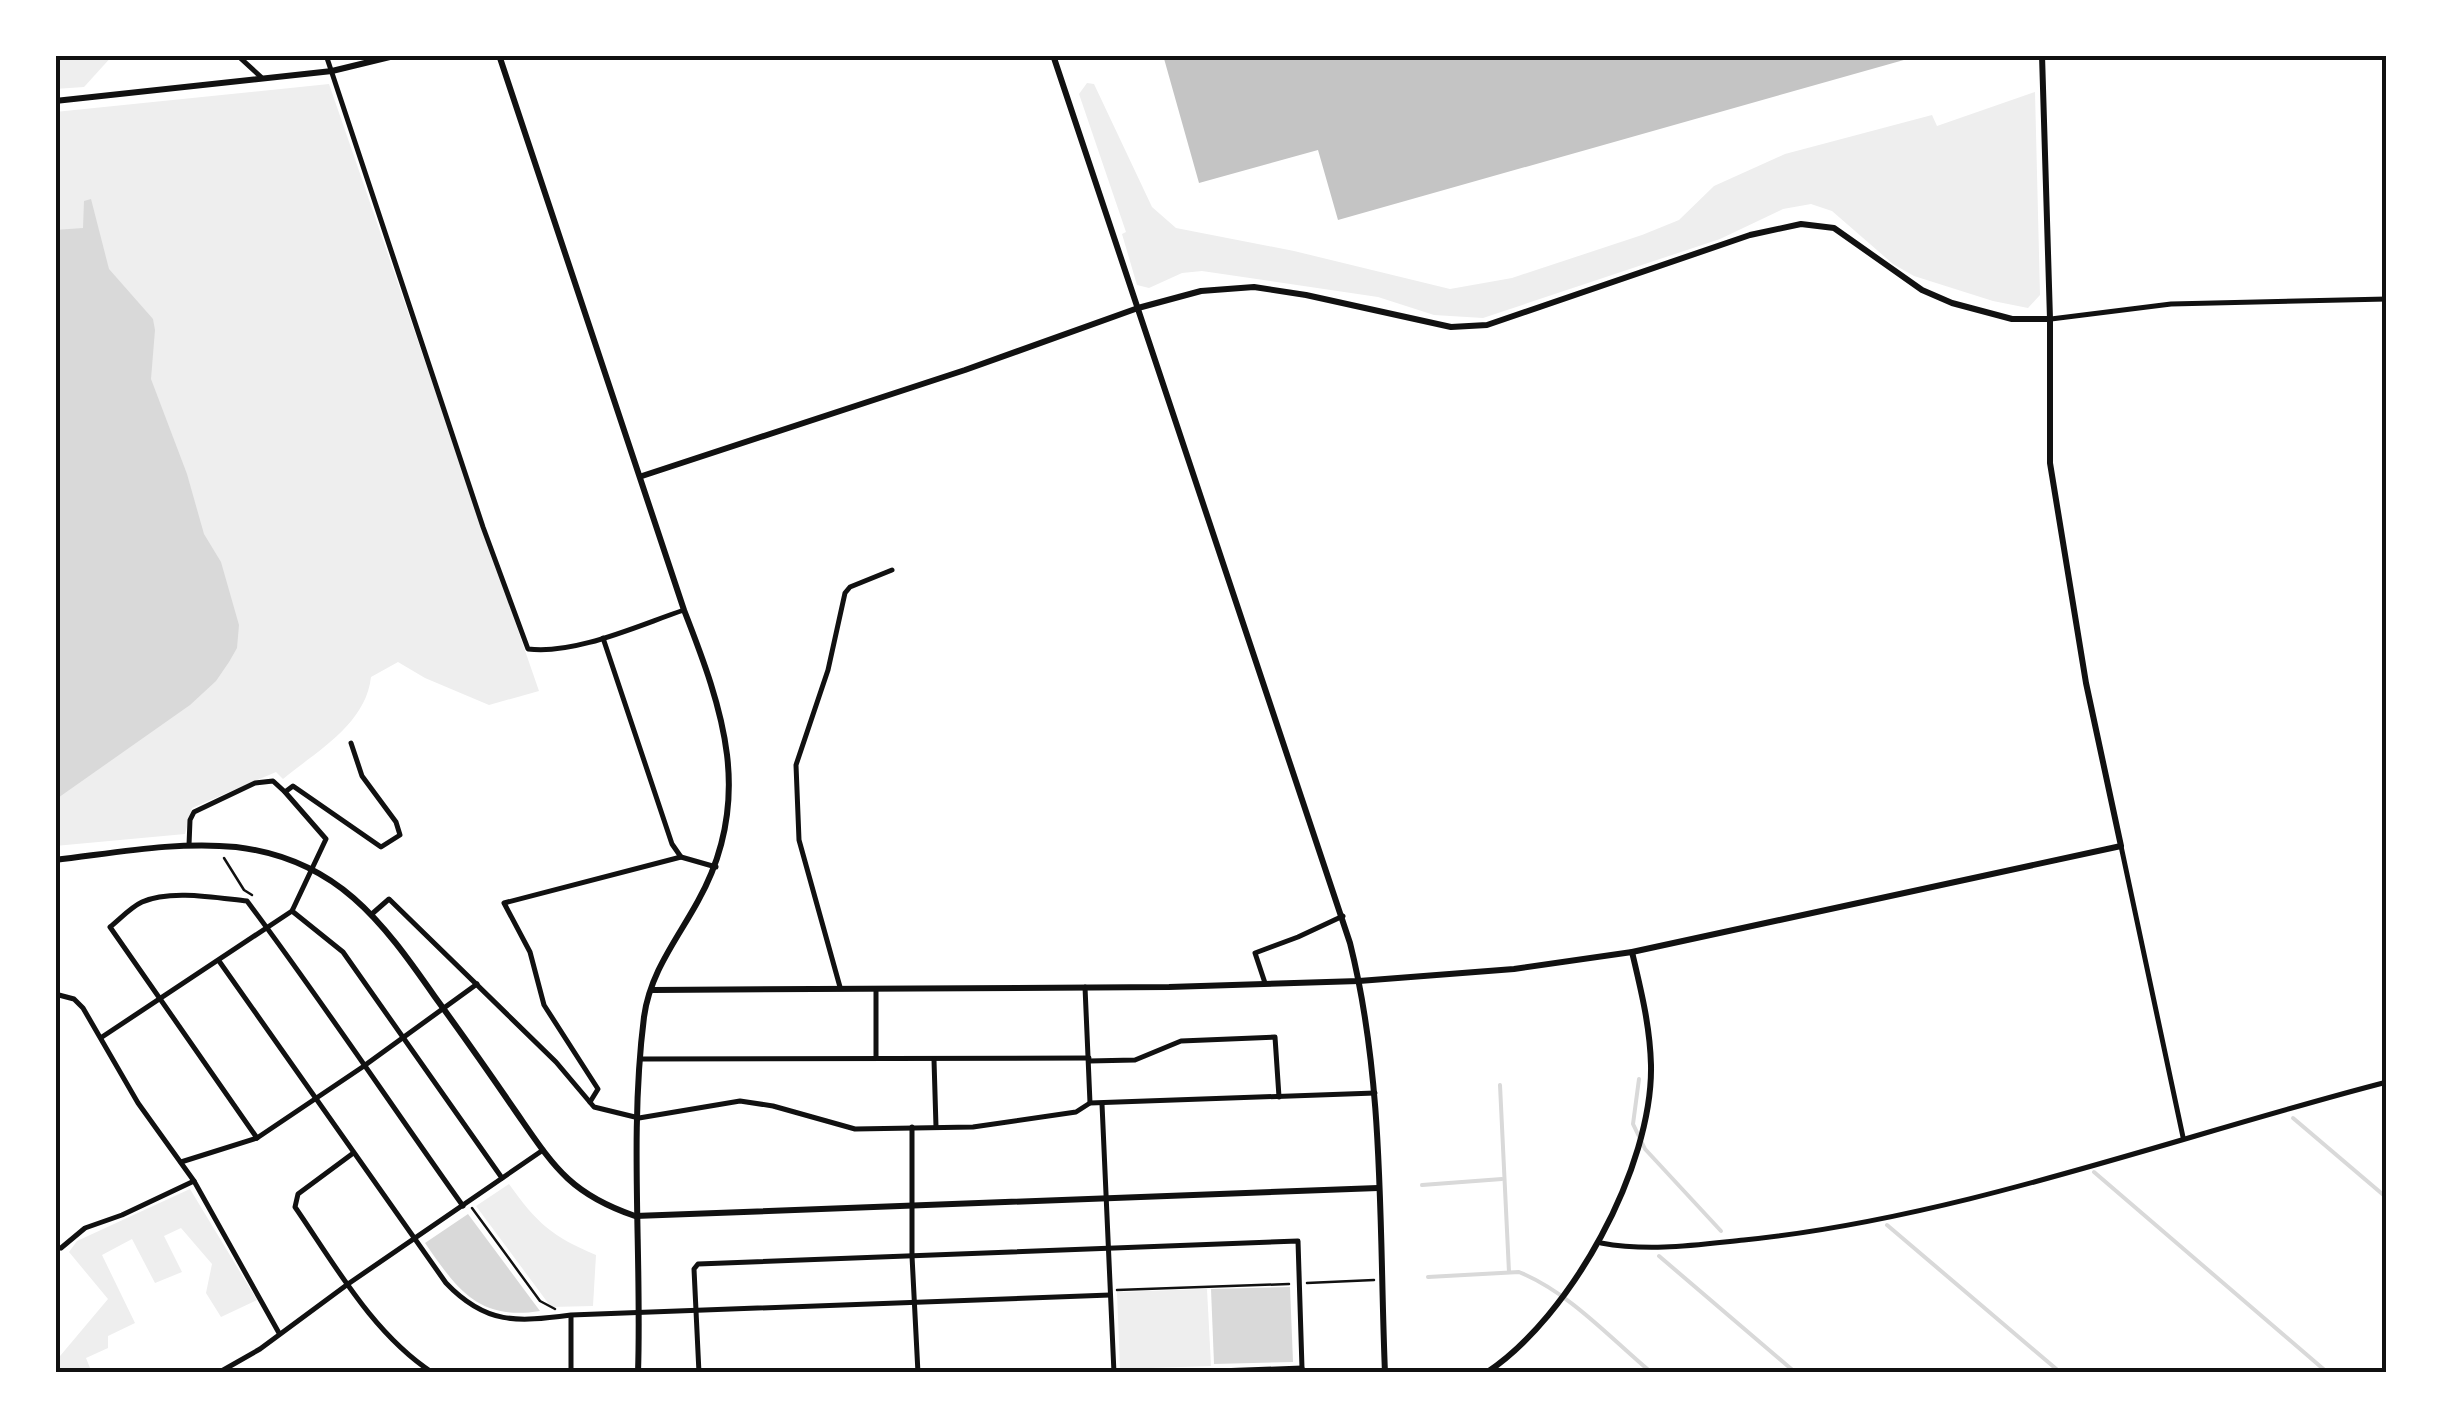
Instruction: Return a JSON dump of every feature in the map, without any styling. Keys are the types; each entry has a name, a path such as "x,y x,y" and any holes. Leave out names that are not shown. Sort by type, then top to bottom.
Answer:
{"street":[{"path":"238,55 263,80"},
{"path":"326,55 483,527 528,649 547,651 602,638 684,610"},
{"path":"55,101 332,72 398,55"},
{"path":"499,55 684,610 712,682 727,740 729,802 716,867 663,957 645,1010 635,1216 640,1312 638,1373"},
{"path":"1054,55 1343,916 1360,981 1375,1093 1385,1373"},
{"path":"2042,55 2050,463 2079,648 2183,1138"},
{"path":"642,476 1201,290 1254,287 1306,294 1451,327 1487,325 1750,235 1801,224 1834,228 1922,290 1952,303 2012,319 2050,319 2171,304 2387,299"},
{"path":"840,986 799,840 796,765 828,670 845,593 892,570"},
{"path":"602,638 672,844 681,857"},
{"path":"284,792 292,786 364,837 381,846 390,844 400,835 396,822 362,776 351,742"},
{"path":"102,1037 292,910 326,839 273,781 255,783 194,812 189,845"},
{"path":"55,860 189,845 239,848 312,870 346,890 373,914 543,1150 577,1190 596,1202 635,1216 1378,1188"},
{"path":"653,990 1360,981 1514,969 1632,952 2121,846"},
{"path":"590,1102 598,1089 550,1016 530,952 504,903 681,857 716,867"},
{"path":"257,1138 110,927 142,902 189,895 247,902 463,1206"},
{"path":"373,914 389,899 556,1062 594,1107 639,1118 740,1101 856,1129 974,1127 1076,1112 1090,1103 1375,1093"},
{"path":"292,910 343,952 502,1178"},
{"path":"1265,983 1255,952 1298,938 1343,916"},
{"path":"1486,1373 1528,1338 1601,1243 1643,1134 1651,1069 1646,1014 1632,952"},
{"path":"219,960 446,1283 462,1300 482,1312 526,1321 571,1315 1110,1295"},
{"path":"182,1162 257,1138 445,1010 476,984"},
{"path":"1084,987 1090,1103"},
{"path":"876,988 876,1056"},
{"path":"55,994 74,999 102,1037 138,1102 194,1181 279,1332"},
{"path":"641,1059 876,1056 1135,1060 1180,1040 1275,1037 1278,1097"},
{"path":"934,1059 936,1127"},
{"path":"1601,1243 1636,1249 1817,1232 1912,1212 2387,1082"},
{"path":"1102,1104 1114,1373"},
{"path":"912,1127 912,1256 918,1373"},
{"path":"218,1373 260,1349 543,1150"},
{"path":"352,1154 298,1194 295,1208 371,1316 430,1372"},
{"path":"61,1248 85,1228 194,1181"},
{"path":"699,1373 694,1269 698,1264 1298,1241 1302,1370 1163,1373"},
{"path":"571,1315 572,1373"}],"shaded area":[{"path":"55,55 113,55 84,87 55,89"},
{"path":"1087,83 1094,84 1152,207 1176,228 1294,251 1450,289 1512,278 1642,235 1679,220 1714,186 1785,154 1932,115 1937,126 2035,92 2040,295 2028,308 1914,276 1893,264 1832,211 1811,204 1783,209 1720,239 1483,318 1434,315 1378,297 1202,271 1182,273 1149,288 1137,285 1122,234 1126,232 1079,94"},
{"path":"329,84 539,691 489,705 398,662 371,677 360,709 324,747 283,779 276,772 192,808 185,834 55,846 55,112"},
{"path":"91,199 109,269 153,319 151,379 187,474 204,534 221,562 239,625 237,648 216,681 190,705 55,800 55,230 83,228 84,201"},
{"path":"509,1184 546,1227 596,1255 593,1306 551,1307 476,1206"},
{"path":"190,1189 257,1300 221,1317 206,1293 212,1264 181,1228 164,1236 182,1272 155,1283 132,1239 102,1255 135,1323 108,1336 108,1348 86,1358 92,1373 55,1373 55,1362 108,1299 69,1252 77,1241"},
{"path":"468,1214 540,1311 519,1313 485,1306 459,1287 437,1260 425,1243"},
{"path":"1290,1287 1293,1362 1214,1364 1211,1289"},
{"path":"1207,1289 1211,1366 1120,1369 1117,1292"}],"building":[{"path":"1163,55 1918,56 1338,220 1318,150 1199,183"}],"waterway":[{"path":"1639,1079 1633,1124 1645,1149 1721,1231"},
{"path":"1500,1085 1509,1272"},
{"path":"2293,1118 2387,1198"},
{"path":"2094,1172 2328,1373"},
{"path":"1422,1185 1502,1179"},
{"path":"1887,1225 2061,1373"},
{"path":"1659,1256 1796,1373"},
{"path":"1428,1277 1519,1272 1572,1304 1652,1373"}]}
